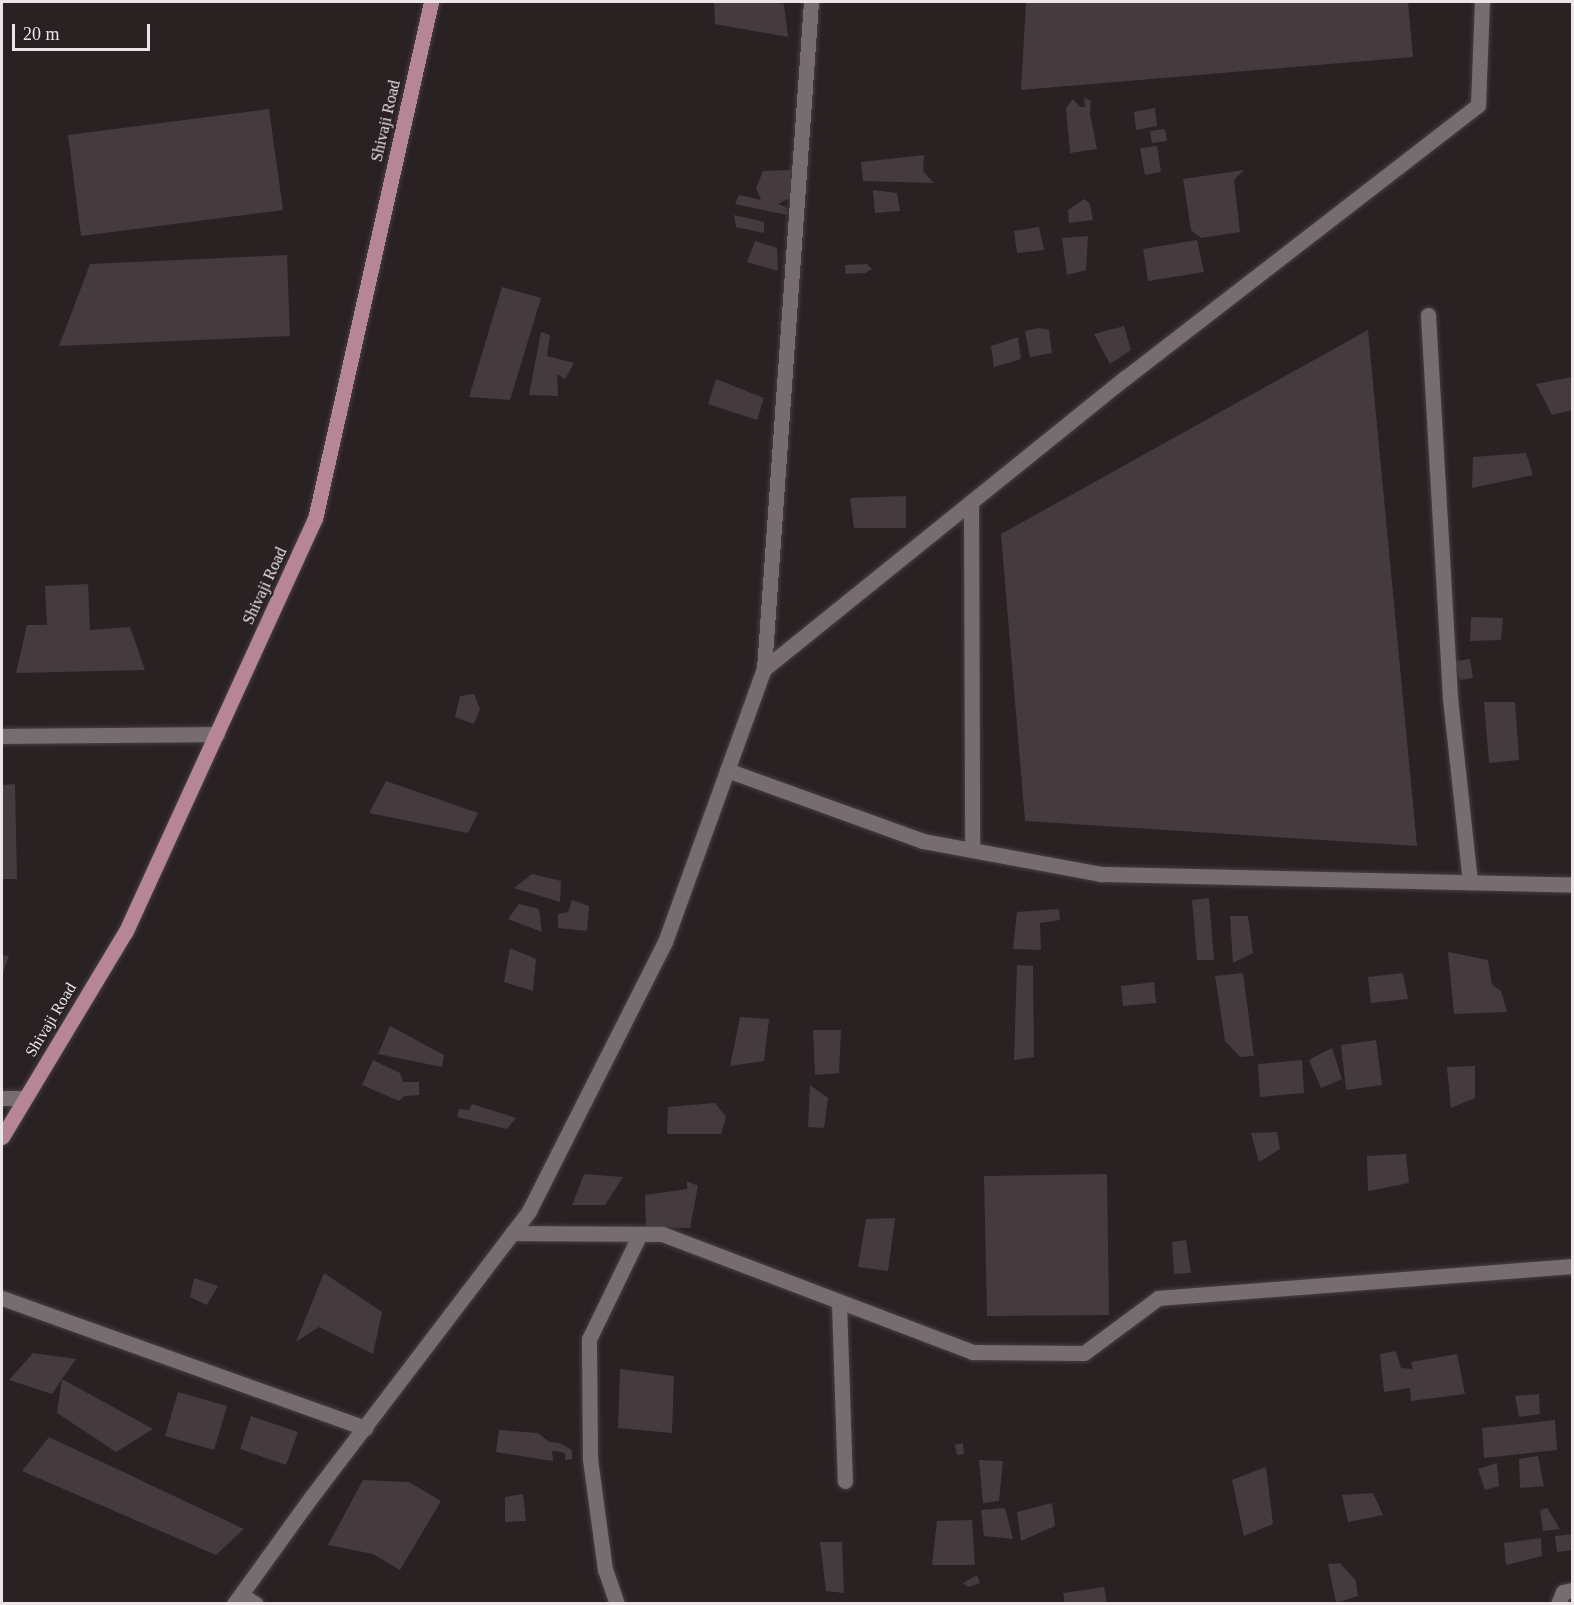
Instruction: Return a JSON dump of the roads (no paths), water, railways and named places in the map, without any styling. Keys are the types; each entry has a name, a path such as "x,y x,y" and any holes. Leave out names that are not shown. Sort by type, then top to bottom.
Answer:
{"main road":[{"name":"Shivaji Road","path":"2,1137 126,932 315,519 431,2"}],"street":[{"path":"256,1604 238,1599 364,1428 529,1211 665,942 764,669 811,2"},
{"path":"764,669 1125,378 1478,105 1482,2"},
{"path":"1428,315 1450,698 1470,882"},
{"path":"971,502 972,850"},
{"path":"2,736 216,734"},
{"path":"727,770 923,841 1101,874 1572,885"},
{"path":"2,1098 25,1098"},
{"path":"512,1233 662,1234 972,1352 1084,1353 1158,1298 1572,1266"},
{"path":"617,1604 605,1570 590,1459 589,1339 640,1234"},
{"path":"2,1298 364,1428"},
{"path":"839,1303 845,1481"},
{"path":"1558,1604 1563,1592 1572,1590"}]}
